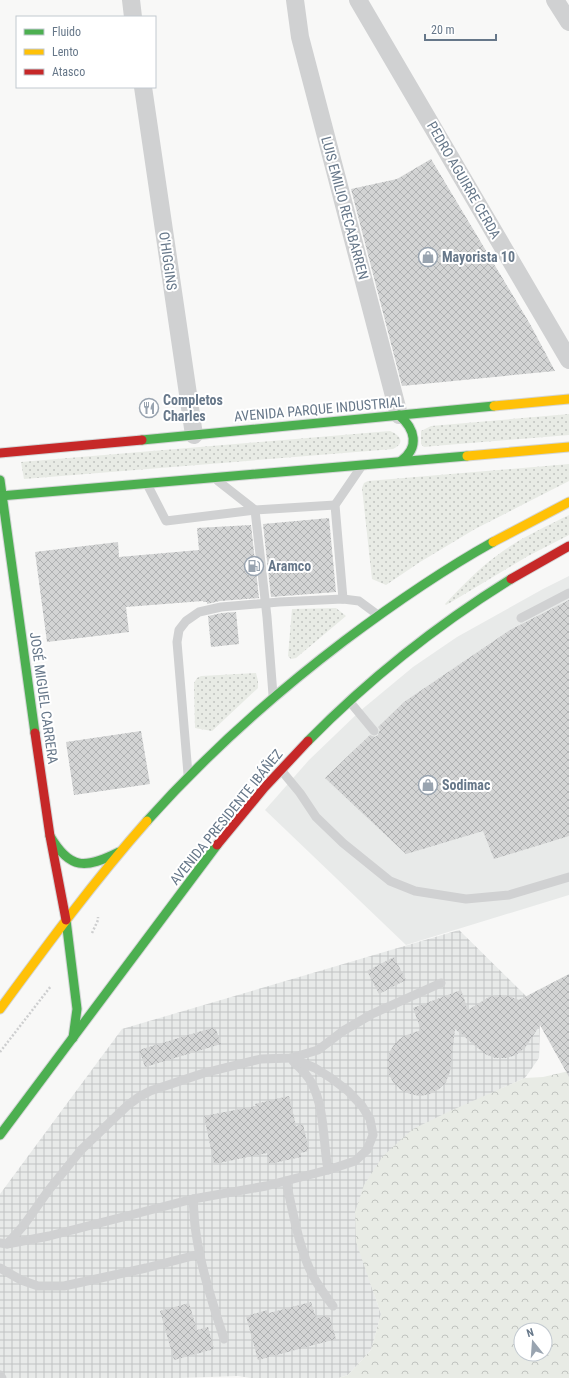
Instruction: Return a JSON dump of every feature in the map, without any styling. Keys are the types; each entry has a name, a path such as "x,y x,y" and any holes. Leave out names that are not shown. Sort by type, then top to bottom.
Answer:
{"main road":[{"name":"AVENIDA PARQUE INDUSTRIAL","path":"0,453 569,399"},
{"path":"399,415 409,425 413,438 410,454 401,461"},
{"path":"1,496 569,446"},
{"name":"JOSÉ MIGUEL CARRERA","path":"0,480 4,535 50,836 66,920 77,1009 72,1039"},
{"path":"0,1009 66,920 120,852 188,777 220,746 318,662 403,597 474,552 531,520 569,502"},
{"name":"AVENIDA PRESIDENTE IBÁÑEZ","path":"0,1135 224,836 281,770 350,702 404,655 459,614 510,579 569,546"},
{"path":"50,836 60,852 67,859 79,864 90,864 120,852"}],"street":[{"path":"131,0 133,16"},
{"name":"LUIS EMILIO RECABARREN","path":"295,0 300,37 399,415"},
{"name":"PEDRO AGUIRRE CERDA","path":"358,0 569,360"},
{"path":"555,0 569,22"},
{"name":"O'HIGGINS","path":"143,88 194,435"}],"lane":[{"path":"343,599 335,505 363,464"},
{"path":"213,477 255,510 274,699"},
{"path":"147,483 166,520 255,510 335,505"},
{"path":"521,618 569,593"},
{"path":"188,777 177,642 179,630 186,621 199,612 221,607 343,599 359,602 378,615"},
{"path":"350,702 374,731"},
{"path":"281,770 300,792 316,816 343,843 390,881 415,891 466,899 509,895 569,877"},
{"path":"3,1244 24,1225 48,1191 81,1150 128,1105 139,1097 150,1091 204,1073 261,1059 291,1058 318,1050 343,1031 372,1014 441,983"},
{"path":"3,1244 49,1236 193,1199 226,1194 286,1181 355,1161 367,1150 373,1135 370,1119 362,1106 348,1091 331,1078 315,1068 291,1058"},
{"path":"291,1058 311,1082 317,1095 328,1170"},
{"path":"286,1181 297,1228 307,1261 316,1283 333,1306"},
{"path":"193,1199 200,1254 210,1296 224,1339"},
{"path":"0,1268 22,1280 38,1286 64,1286 200,1254"}],"shaded area":[{"name":"Sodimac","path":"569,576 569,895 406,945 265,810 309,760 360,711 413,667 457,637"},
{"path":"459,930 527,997 540,1024 539,1058 525,1078 500,1089 370,1282 381,1314 371,1350 348,1375 339,1378 251,1378 238,1376 179,1378 0,1378 0,1194 122,1029"}],"green space":[{"path":"569,414 569,435 424,447 421,444 421,431 431,426"},
{"path":"390,431 397,435 400,439 397,447 393,449 24,479 21,462"},
{"path":"569,464 569,481 475,529 420,562 386,585 372,579 362,488 364,483 368,481"},
{"path":"569,515 569,535 528,556 453,601 446,605 445,604 477,571 507,548 542,528"},
{"path":"336,608 346,616 296,658 291,659 288,656 292,609"},
{"path":"256,673 258,688 212,731 195,728 194,683 197,678 201,676"},
{"path":"569,1071 569,1378 339,1378 348,1375 371,1350 381,1314 356,1242 355,1212 364,1185 383,1156 413,1129 525,1078 543,1077"}],"building":[{"name":"Mayorista 10","path":"431,159 530,324 555,371 402,386 351,189 397,179"},
{"path":"329,518 336,592 271,597 263,524"},
{"path":"251,525 259,598 220,601 207,604 207,602 203,601 126,607 129,632 47,642 35,552 118,542 119,557 199,550 197,528"},
{"path":"569,600 569,836 494,859 483,831 406,854 325,778 370,735 375,737 378,735 380,730 378,727 404,702 510,630"},
{"path":"236,612 239,644 211,647 208,616"},
{"path":"141,731 150,784 74,795 66,742"},
{"path":"394,957 406,980 379,994 367,971"},
{"path":"569,974 569,1077 540,1025 525,1048 516,1055 506,1058 495,1058 485,1054 455,1029 450,1072 446,1082 439,1089 430,1094 420,1096 401,1090 393,1082 388,1073 387,1062 390,1051 396,1042 404,1036 421,1030 413,1008 461,990 468,1010 489,997 499,995 509,996 519,1000"},
{"path":"215,1027 221,1044 145,1067 139,1050"},
{"path":"289,1096 296,1126 303,1124 309,1151 300,1153 301,1157 269,1164 267,1153 214,1164 204,1116 256,1106 255,1104"},
{"path":"311,1302 316,1318 329,1315 336,1339 258,1360 246,1316 268,1310 269,1313"},
{"path":"189,1303 197,1330 208,1327 214,1349 174,1360 160,1311"}],"traffic: fast":[{"path":"142,440 494,406"},
{"path":"399,415 409,426 413,438 411,450 401,461"},
{"path":"0,496 467,456"},
{"path":"0,480 35,733"},
{"path":"147,821 169,797 241,726 318,662 362,628 417,589 493,542"},
{"path":"308,741 355,696 404,654 456,615 511,579"},
{"path":"50,836 64,855 79,863 97,861 119,852"},
{"path":"0,1135 217,845"},
{"path":"66,920 77,1009 73,1038"}],"traffic: slow":[{"path":"494,406 569,399"},
{"path":"467,456 569,447"},
{"path":"493,542 569,502"},
{"path":"0,1009 53,937 147,821"}],"traffic: jam":[{"path":"0,453 142,440"},
{"path":"511,579 569,546"},
{"path":"35,733 50,836 66,920"},
{"path":"217,845 264,788 308,741"}],"place":[{"name":"Mayorista 10","path":"428,257"},
{"name":"Completos Charles","path":"149,408"},
{"name":"Aramco","path":"254,566"},
{"name":"Sodimac","path":"428,785"}]}
